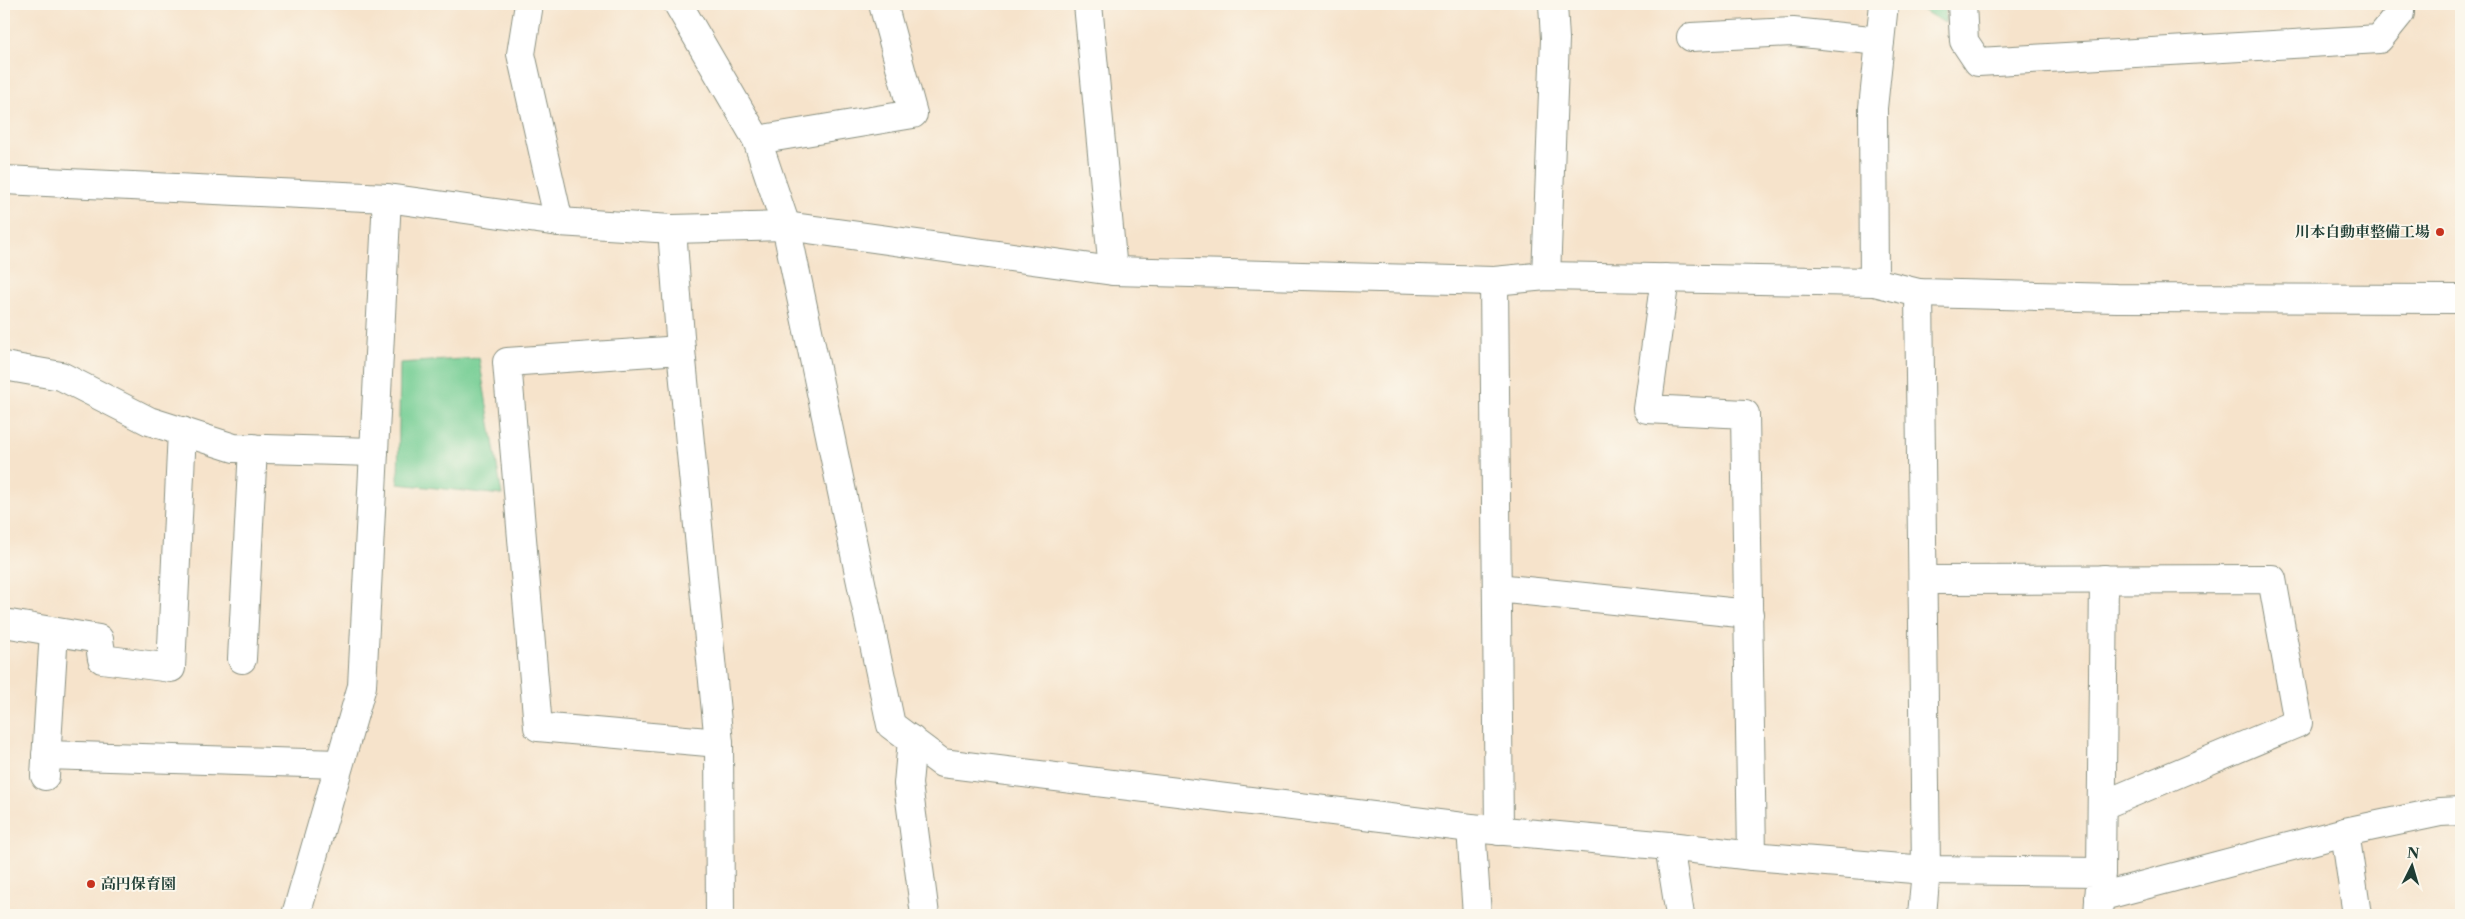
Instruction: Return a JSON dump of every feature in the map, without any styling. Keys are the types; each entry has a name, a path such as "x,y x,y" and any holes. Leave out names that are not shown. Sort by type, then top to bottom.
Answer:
{"street":[{"path":"529,4 521,54 559,222"},
{"path":"678,4 757,140 786,226 891,725 942,763 1471,828 1669,846 1752,856 1926,870 2099,895 2345,832 2440,812 2461,810"},
{"path":"757,140 913,114 883,4"},
{"path":"1088,4 1113,271"},
{"path":"1546,276 1555,39 1553,4"},
{"path":"1874,282 1873,108 1884,4"},
{"path":"1962,4 1964,41 1978,62 2379,39 2400,12 2400,4"},
{"path":"1691,36 1793,32 1880,40"},
{"path":"4,180 387,198 559,222 672,229 786,226 1113,271 1494,280 1546,276 1874,282 1920,293 2127,298 2461,299"},
{"path":"296,915 362,686 387,198"},
{"path":"672,229 681,350 719,743 720,915"},
{"path":"1665,278 1648,409 1745,414 1752,856"},
{"path":"1494,280 1500,831"},
{"path":"1920,293 1926,870 1922,915"},
{"path":"681,350 506,362 538,727 719,743"},
{"path":"4,366 61,376 149,421 234,448 374,452"},
{"path":"4,624 98,639 102,659 171,668 182,431"},
{"path":"242,660 254,448"},
{"path":"2099,895 2103,805 2104,579"},
{"path":"1922,580 2272,579 2298,723 2103,805"},
{"path":"1497,588 1749,614"},
{"path":"54,632 45,765 340,764"},
{"path":"912,740 908,784 924,915"},
{"path":"1471,828 1477,915"},
{"path":"2345,832 2356,915"},
{"path":"1669,846 1680,915"}],"green space":[{"path":"1911,4 1946,4 1945,23"},
{"path":"479,358 502,495 398,484 400,363"}],"place":[{"name":"川本自動車整備工場","path":"2440,232"},
{"name":"高円保育園","path":"91,884"}]}
